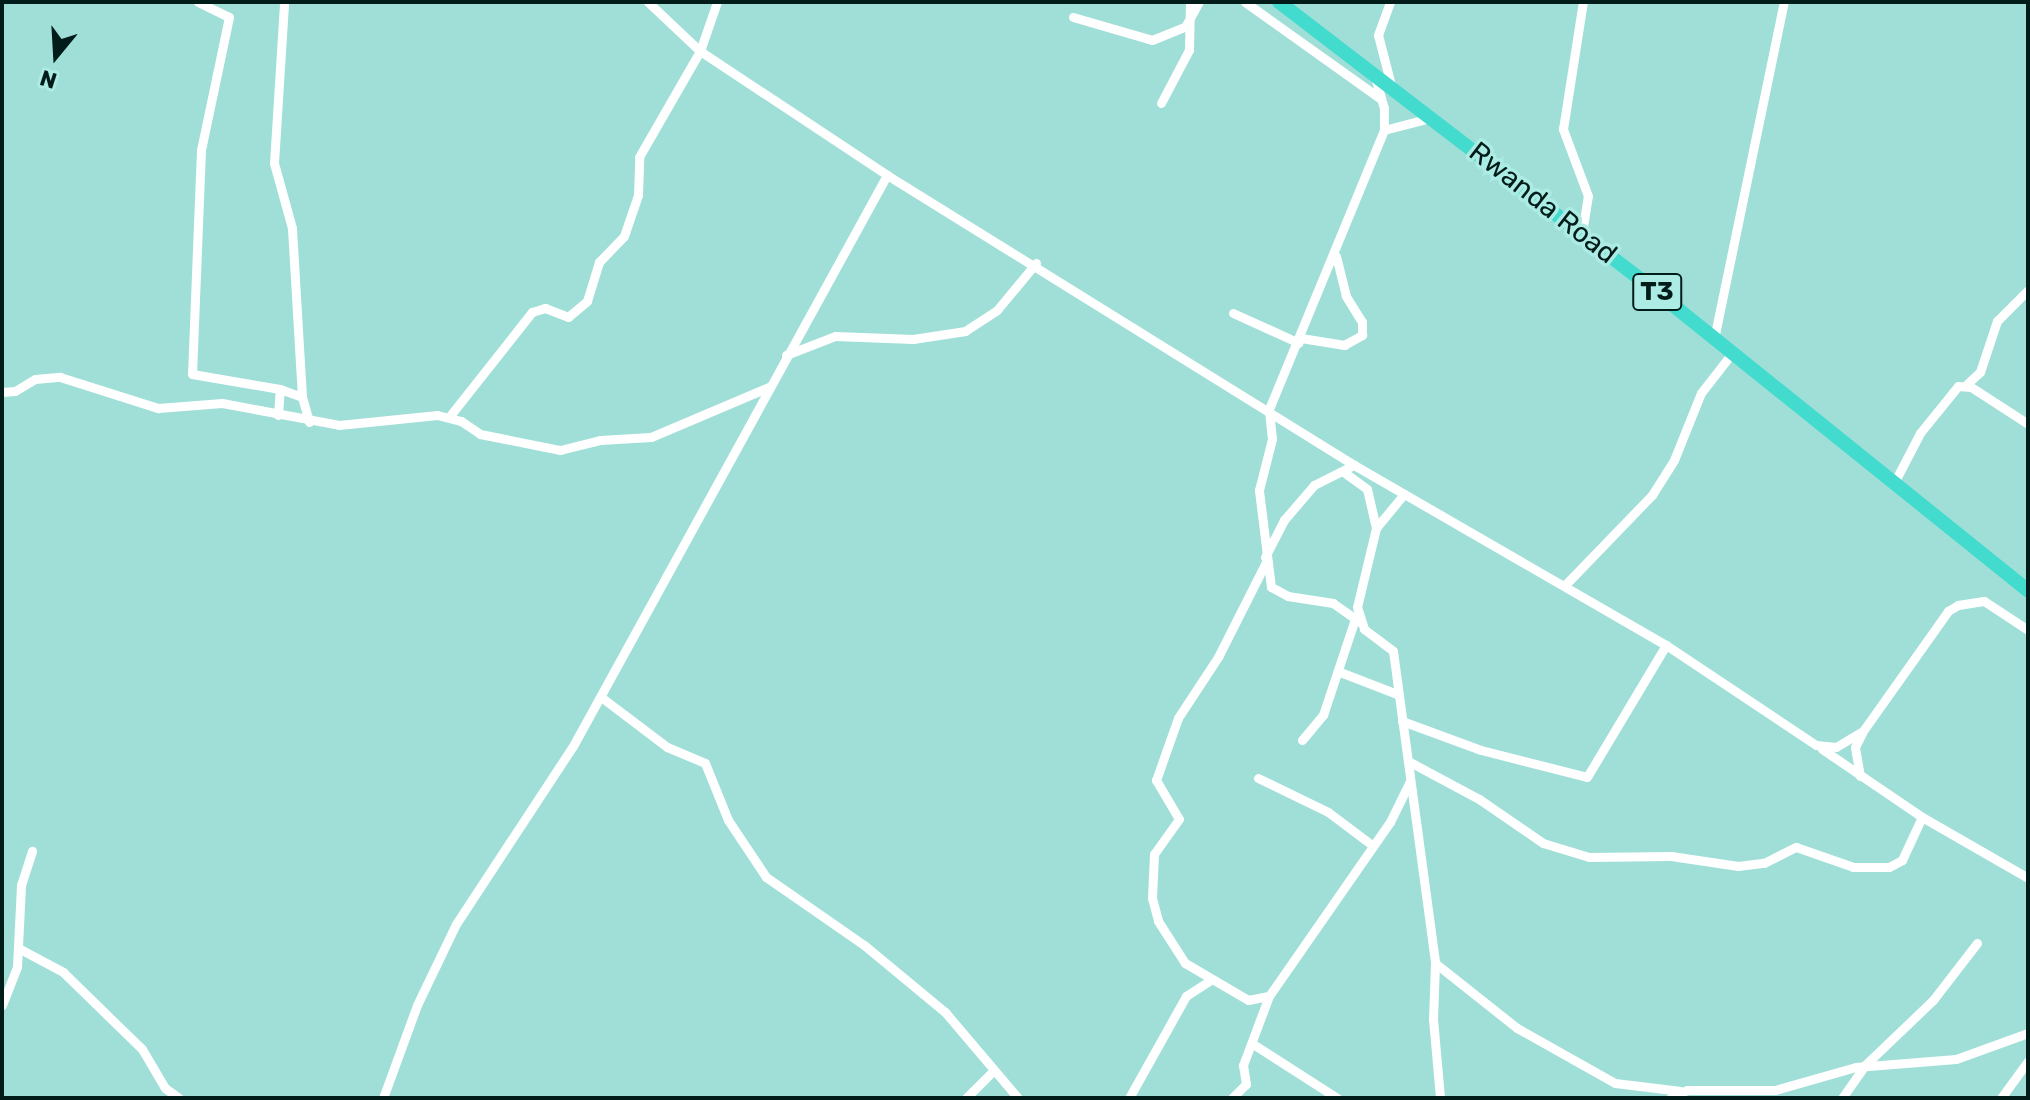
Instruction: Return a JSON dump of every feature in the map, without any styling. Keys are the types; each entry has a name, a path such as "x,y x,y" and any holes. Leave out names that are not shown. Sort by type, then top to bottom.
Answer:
{"highway":[{"name":"Rwanda Road","path":"1279,2 1582,233 2028,591"}],"street":[{"path":"198,2 229,17 201,150 192,374 280,389 302,397"},
{"path":"284,2 274,163 292,228 302,397 309,422"},
{"path":"648,2 700,51 887,175 1036,263 1354,465 1566,584 1666,645 1922,817 2028,878"},
{"path":"449,417 528,316 545,308 568,317 587,301 599,262 624,236 638,195 639,157 700,51 717,2"},
{"path":"1161,103 1189,50 1190,2"},
{"path":"1073,17 1152,40 1185,27 1199,2"},
{"path":"1245,2 1381,99"},
{"path":"1390,2 1378,35 1391,85"},
{"path":"1582,233 1588,196 1563,129 1583,2"},
{"path":"1714,339 1784,2"},
{"path":"1372,70 1381,99 1384,130 1359,182 1336,256 1269,409 1272,439 1259,490 1265,560 1271,587 1278,592 1325,599 1358,621 1373,639 1393,651 1435,963 1440,1098"},
{"path":"1384,130 1433,117"},
{"path":"383,1098 417,1005 456,924 543,796 601,697 887,175"},
{"path":"1233,313 1300,340 1344,345 1362,335 1362,322 1346,296 1336,256"},
{"path":"786,355 835,336 913,339 965,331 997,310 1036,263"},
{"path":"1894,483 1949,392 1967,384 1980,372 1997,321 2028,290"},
{"path":"1566,584 1652,495 1674,460 1701,393 1732,353"},
{"path":"2,392 15,391 35,379 60,377 153,408 220,402 309,422 357,425 431,414 449,417 480,434 560,450 590,441 651,437 769,387"},
{"path":"1967,384 2028,424"},
{"path":"278,415 280,389"},
{"path":"1269,996 1254,1002 1209,981 1185,963 1154,913 1154,854 1179,819 1156,780 1178,718 1218,657 1284,520 1326,475 1345,473 1354,465"},
{"path":"1345,473 1367,489 1376,528"},
{"path":"1302,740 1320,720 1358,621 1359,586 1376,528 1404,494"},
{"path":"1860,776 1855,747 1863,731 1948,611 1969,600 1984,601 2028,630"},
{"path":"1402,721 1481,750 1587,777 1666,645"},
{"path":"1340,672 1397,694"},
{"path":"601,697 667,747 705,763 728,820 766,877 864,945 945,1012 1018,1098"},
{"path":"1816,745 1836,747 1863,731"},
{"path":"1408,761 1479,799 1543,843 1589,857 1671,856 1738,866 1764,863 1796,847 1853,867 1889,867 1902,860 1922,817"},
{"path":"1258,778 1328,812 1372,845"},
{"path":"1232,1098 1247,1082 1242,1067 1269,996 1397,812 1410,781"},
{"path":"2,1005 20,949 21,885 32,851"},
{"path":"1842,1098 1864,1066 1896,1041 1977,943"},
{"path":"20,949 63,972 142,1049 165,1088 179,1098"},
{"path":"1435,963 1517,1028 1615,1083 1681,1091 1775,1090 1864,1066 1956,1059 2028,1033"},
{"path":"1129,1098 1186,996 1209,981"},
{"path":"1253,1044 1337,1098"},
{"path":"2001,1098 2028,1061"},
{"path":"966,1098 993,1071"},
{"path":"1670,1098 1681,1091"}]}
